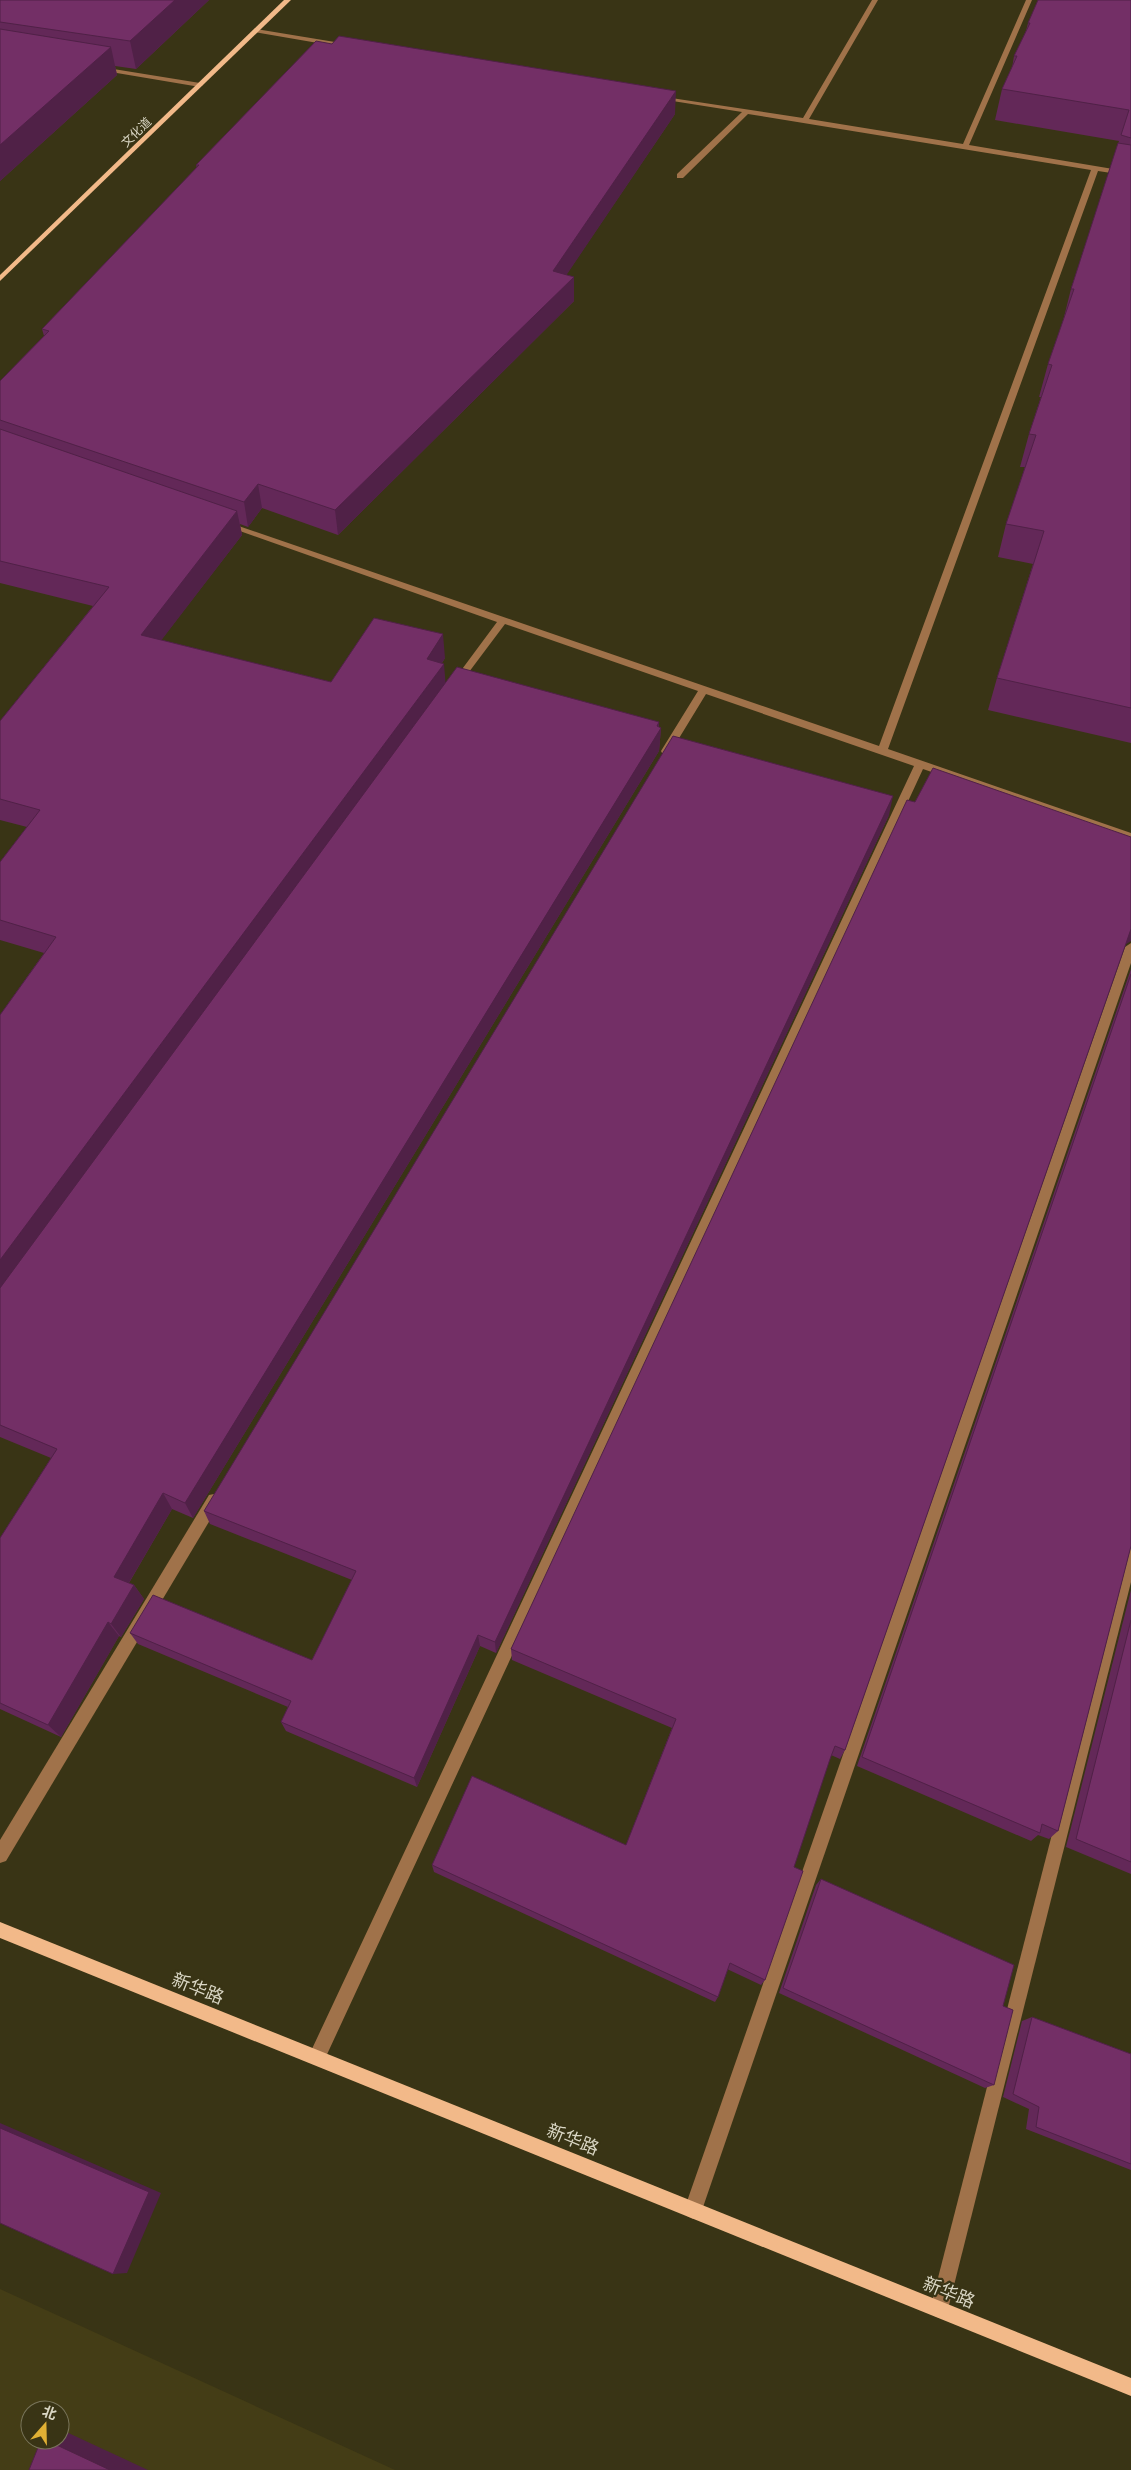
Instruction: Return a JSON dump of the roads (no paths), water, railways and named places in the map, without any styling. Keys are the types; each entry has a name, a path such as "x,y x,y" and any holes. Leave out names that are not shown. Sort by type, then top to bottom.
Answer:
{"main road":[{"name":"文化道","path":"0,279 288,0"},
{"name":"新华路","path":"0,1930 1131,2387"}],"street":[{"path":"805,120 875,0"},
{"path":"965,147 1029,0"},
{"path":"256,31 354,47"},
{"path":"95,68 200,85"},
{"path":"649,95 1131,174"},
{"path":"680,176 747,111"},
{"path":"882,751 1095,168"},
{"path":"214,520 1131,837"},
{"path":"450,692 502,620"},
{"path":"658,766 704,689"},
{"path":"317,2057 920,764"},
{"path":"694,2210 1131,947"},
{"path":"0,1855 221,1489"},
{"path":"939,2310 1131,1554"}]}
